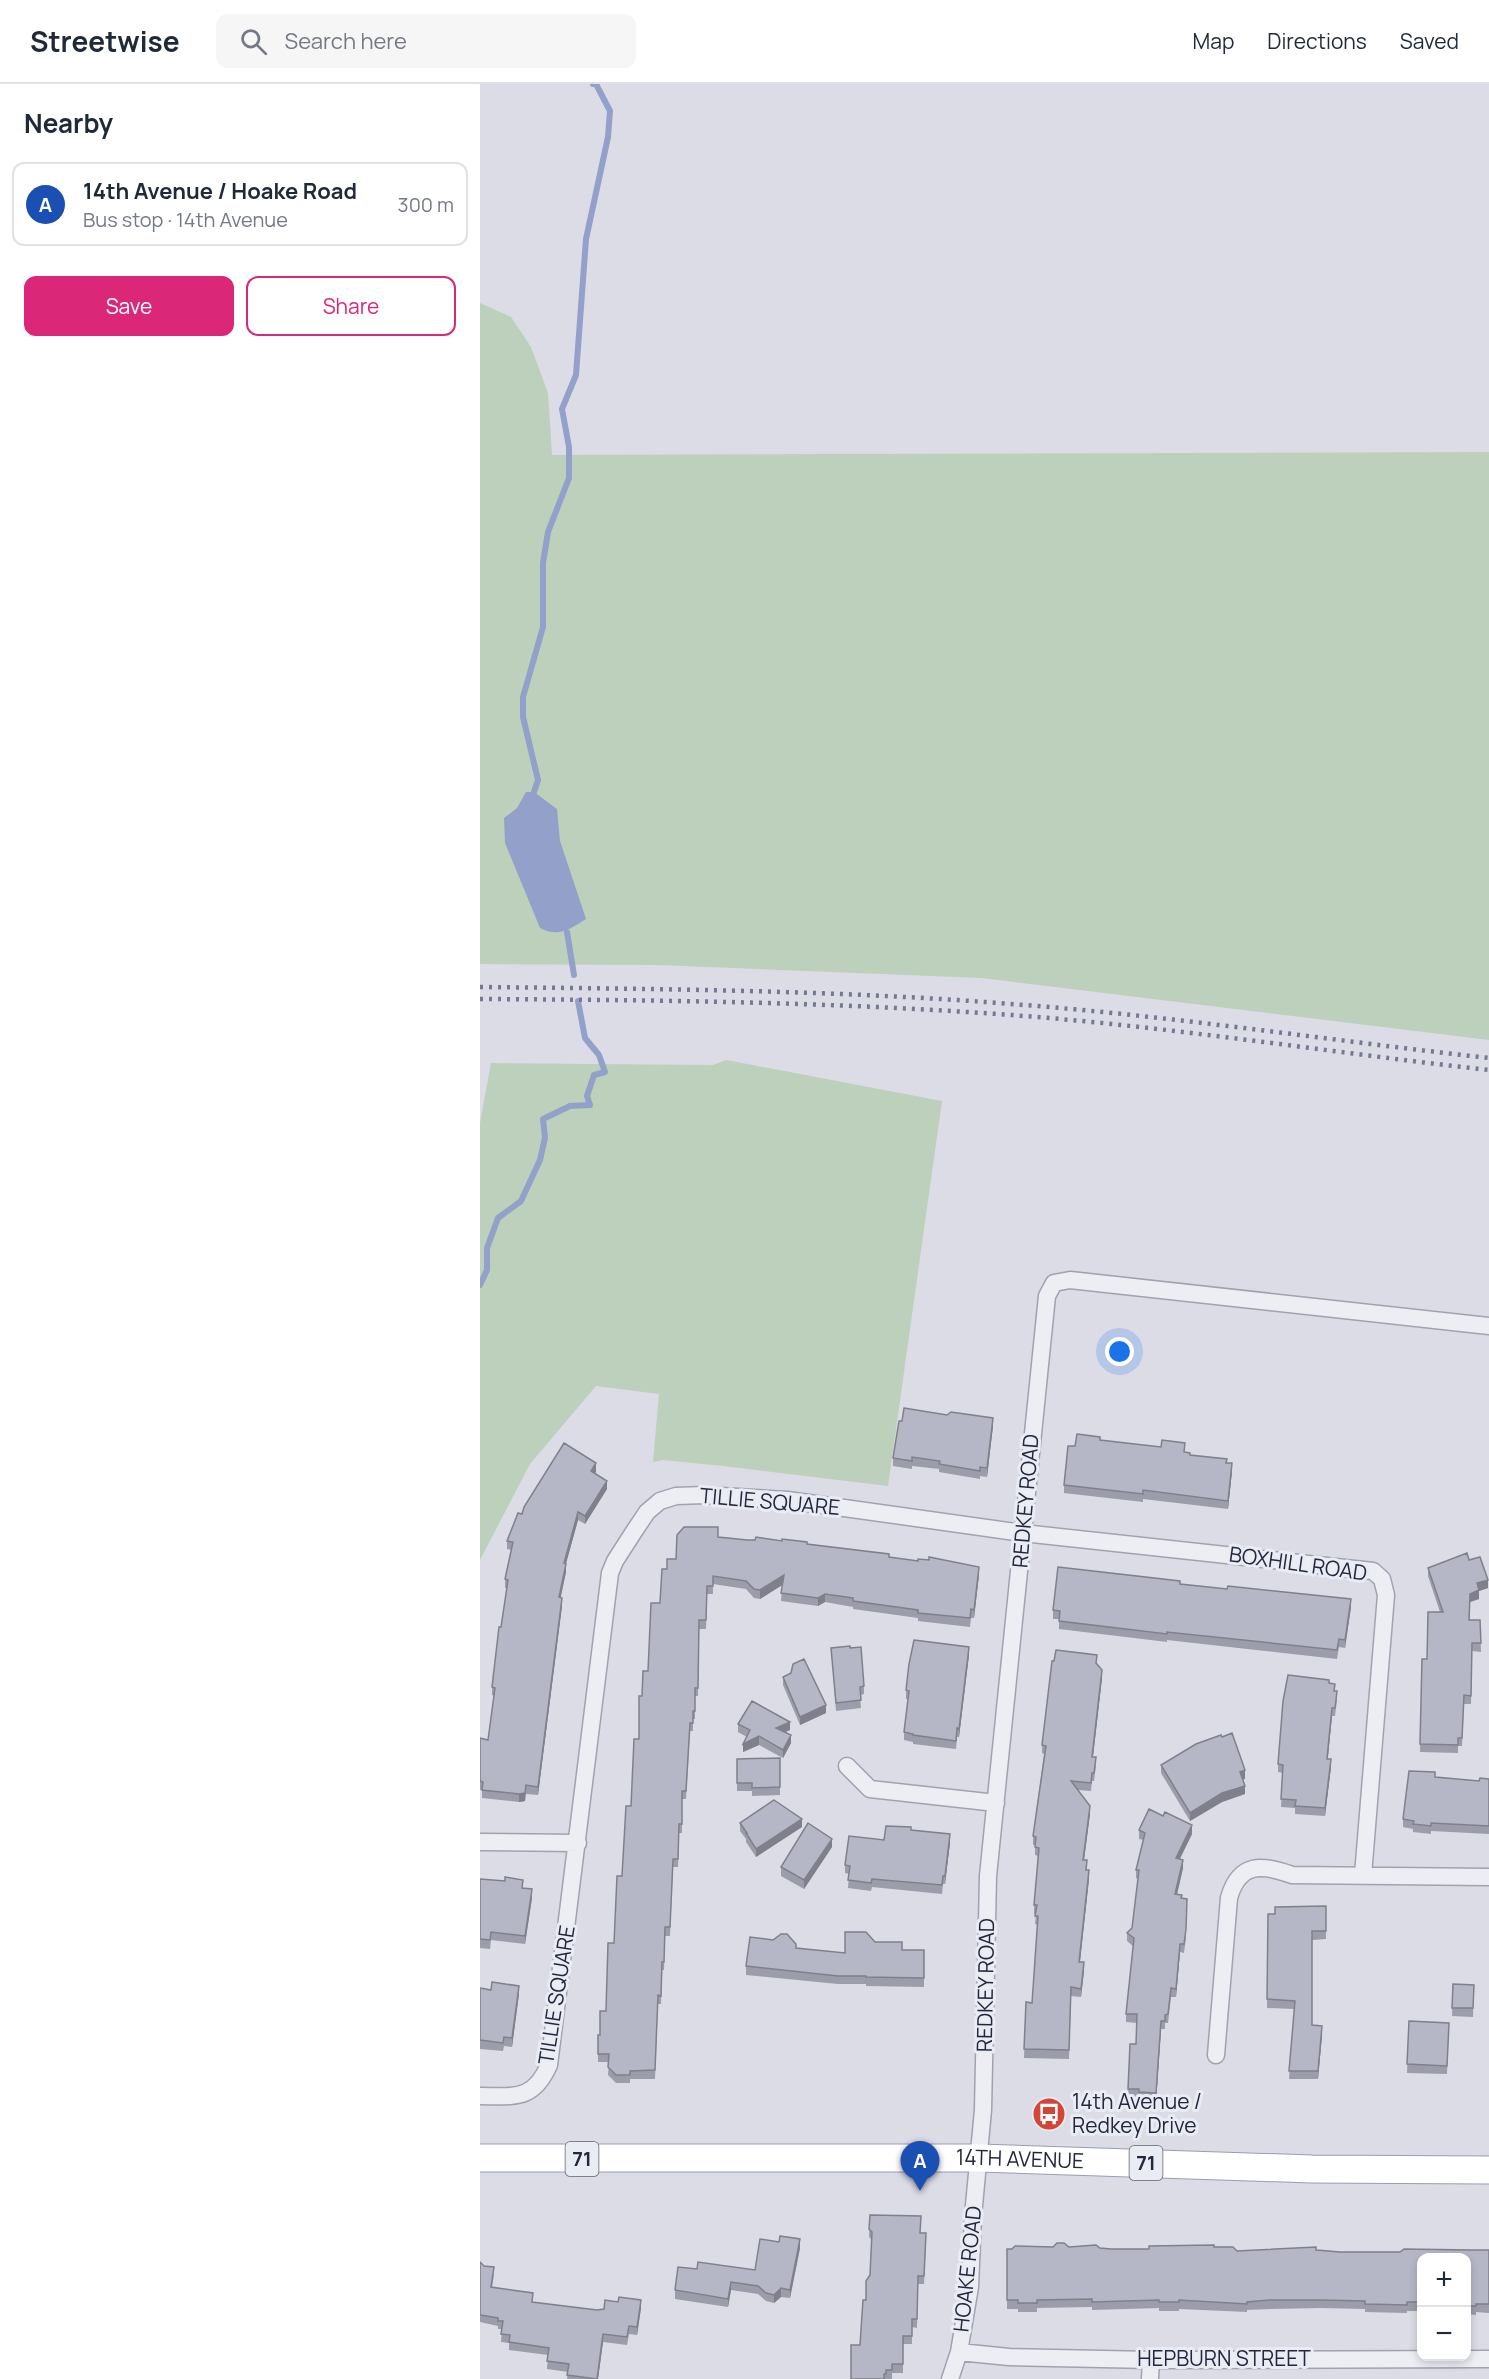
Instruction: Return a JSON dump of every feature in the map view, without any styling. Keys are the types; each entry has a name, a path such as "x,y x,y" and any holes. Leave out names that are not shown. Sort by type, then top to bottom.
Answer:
{"main road":[{"name":"14TH AVENUE","path":"480,2158 980,2158 1312,2169 1489,2170"}],"street":[{"name":"REDKEY ROAD","path":"980,2158 986,2021 987,1898 1043,1318 1047,1296 1054,1283 1070,1280 1489,1326"},
{"name":"TILLIE SQUARE","path":"480,2096 522,2095 533,2090 542,2080 549,2065 610,1573 647,1512 660,1501 676,1496 745,1496 1023,1533"},
{"name":"BOXHILL ROAD","path":"1023,1533 1358,1569 1373,1571 1382,1579 1386,1595 1363,1875"},
{"path":"847,1766 870,1789 996,1803"},
{"path":"480,1842 578,1843"},
{"path":"1216,2055 1229,1898 1233,1883 1242,1874 1270,1867 1292,1875 1489,1877"},
{"name":"HOAKE ROAD","path":"950,2379 959,2352 970,2287 973,2216 980,2158"},
{"name":"HEPBURN STREET","path":"959,2352 1009,2357 1151,2360 1489,2359"},
{"path":"1150,2379 1151,2360"}],"green space":[{"path":"480,303 511,317 531,347 548,393 552,455 1489,452 1489,1040 982,978 658,965 480,964"},
{"path":"726,1060 942,1101 888,1486 723,1466 663,1460 653,1462 659,1394 596,1386 530,1464 480,1560 480,1123 491,1063 713,1065"}],"water":[{"path":"526,792 534,792 557,809 560,841 586,919 564,931 553,932 540,928 505,843 504,818 517,808"}],"building":[{"path":"904,1408 947,1415 951,1412 993,1418 987,1468 980,1467 980,1471 939,1464 940,1461 912,1457 912,1461 893,1458 899,1421 902,1421"},
{"path":"1077,1434 1100,1437 1100,1440 1161,1447 1162,1440 1185,1443 1184,1452 1190,1455 1227,1459 1226,1463 1232,1463 1228,1501 1143,1490 1143,1494 1064,1485 1068,1446 1075,1446"},
{"path":"564,1443 596,1463 591,1471 607,1481 585,1516 578,1512 564,1563 566,1564 559,1597 562,1598 538,1787 526,1785 525,1793 519,1794 482,1790 480,1738 488,1740 495,1688 492,1687 499,1627 501,1627 508,1580 505,1579 513,1542 507,1541 518,1513 522,1514 524,1507"},
{"path":"684,1527 718,1527 718,1537 747,1540 755,1540 756,1537 782,1541 782,1539 889,1554 889,1557 918,1561 918,1559 929,1560 929,1557 979,1567 974,1610 971,1609 970,1618 918,1613 918,1610 853,1601 853,1598 825,1594 818,1598 781,1593 784,1575 760,1590 754,1589 746,1581 713,1576 713,1586 707,1586 706,1620 699,1620 698,1688 695,1688 693,1723 690,1723 686,1791 682,1791 682,1824 679,1824 678,1859 673,1859 670,1927 665,1927 661,1996 658,1995 655,2070 630,2071 630,2075 616,2075 608,2067 609,2054 598,2054 600,2011 606,2011 608,1943 614,1943 617,1876 622,1876 626,1806 631,1806 634,1739 639,1739 639,1696 642,1696 643,1671 648,1671 651,1603 660,1603 662,1569 667,1569 667,1559 676,1559 677,1535"},
{"path":"1467,1553 1469,1560 1480,1557 1488,1580 1477,1583 1479,1590 1470,1594 1469,1620 1480,1620 1481,1643 1472,1643 1471,1696 1464,1695 1462,1738 1458,1738 1458,1745 1420,1744 1422,1659 1427,1659 1428,1612 1443,1612 1428,1568"},
{"path":"1058,1567 1180,1581 1180,1584 1227,1589 1228,1586 1351,1599 1345,1640 1339,1639 1337,1650 1059,1621 1060,1611 1053,1610"},
{"path":"914,1640 969,1647 956,1741 904,1732 909,1691 906,1690"},
{"path":"850,1646 850,1648 861,1647 864,1686 860,1687 861,1700 836,1703 831,1648"},
{"path":"1056,1650 1097,1655 1096,1663 1102,1670 1092,1757 1096,1757 1094,1773 1092,1773 1091,1783 1071,1781 1090,1806 1083,1860 1087,1860 1086,1870 1089,1870 1079,1962 1084,1962 1081,1989 1071,1987 1069,2050 1024,2049 1026,2002 1032,2003 1038,1916 1035,1916 1037,1905 1034,1905 1039,1848 1035,1847 1036,1837 1033,1836 1046,1746 1042,1745 1052,1661 1054,1661"},
{"path":"804,1659 826,1705 800,1717 783,1677 791,1673 793,1664"},
{"path":"1288,1675 1329,1680 1329,1683 1335,1684 1334,1691 1337,1691 1335,1708 1332,1708 1327,1759 1331,1759 1325,1808 1295,1806 1296,1800 1281,1799 1283,1765 1278,1764 1283,1701"},
{"path":"752,1701 790,1722 776,1728 791,1735 783,1750 759,1736 743,1744 750,1730 738,1724"},
{"path":"1232,1733 1245,1770 1240,1772 1245,1786 1222,1793 1190,1813 1161,1765 1196,1744"},
{"path":"780,1758 780,1787 752,1788 752,1783 737,1783 737,1759"},
{"path":"1409,1771 1435,1772 1435,1777 1479,1781 1480,1778 1489,1779 1489,1826 1431,1823 1431,1826 1413,1824 1414,1821 1403,1819"},
{"path":"774,1800 802,1819 756,1849 740,1823"},
{"path":"1149,1809 1163,1816 1165,1812 1192,1825 1176,1858 1183,1860 1175,1894 1187,1899 1186,1929 1184,1944 1180,1944 1176,1989 1171,1988 1168,2014 1165,2015 1165,2021 1161,2021 1156,2093 1128,2089 1130,2044 1136,2044 1137,2014 1126,2014 1134,1938 1127,1933 1132,1928 1139,1870 1136,1870 1145,1833 1139,1830"},
{"path":"808,1823 832,1839 804,1880 781,1867"},
{"path":"886,1826 911,1827 911,1830 950,1834 942,1885 872,1879 871,1883 848,1880 850,1866 845,1865 849,1836 884,1840"},
{"path":"505,1877 523,1880 522,1888 532,1889 525,1936 491,1932 490,1940 480,1939 480,1879 505,1881"},
{"path":"1326,1906 1326,1931 1312,1931 1312,2025 1322,2026 1318,2071 1289,2071 1295,2001 1267,1999 1268,1914 1275,1914 1275,1907"},
{"path":"845,1932 866,1932 875,1942 902,1942 902,1950 924,1950 924,1978 838,1976 746,1966 750,1937 773,1940 781,1934 787,1934 796,1944 796,1948 845,1953"},
{"path":"492,1982 519,1986 512,2038 504,2037 503,2043 480,2040 480,1988 491,1990"},
{"path":"1453,1984 1474,1985 1473,2008 1452,2008"},
{"path":"1409,2021 1449,2023 1447,2066 1407,2064"},
{"path":"870,2215 921,2216 920,2233 926,2233 924,2276 918,2276 917,2319 912,2319 912,2336 903,2336 903,2364 892,2364 892,2370 886,2370 884,2379 851,2379 851,2345 860,2345 863,2300 866,2300 866,2281 870,2275 872,2232 869,2229"},
{"path":"780,2236 800,2239 790,2290 781,2288 774,2295 766,2293 758,2286 731,2282 728,2299 675,2290 678,2267 697,2269 698,2262 755,2270 760,2239 779,2242"},
{"path":"1057,2243 1064,2243 1069,2247 1096,2245 1100,2248 1111,2249 1214,2245 1214,2247 1233,2247 1237,2251 1316,2247 1316,2250 1340,2252 1400,2252 1404,2249 1489,2250 1489,2304 1471,2306 1471,2253 1417,2253 1417,2302 1407,2302 1407,2305 1321,2300 1270,2300 1247,2302 1247,2304 1179,2300 1179,2302 1159,2302 1159,2300 1092,2302 1092,2299 1037,2300 1037,2303 1018,2303 1018,2300 1007,2300 1007,2249 1015,2246 1053,2247"},
{"path":"480,2262 484,2266 494,2267 491,2287 533,2293 532,2302 597,2310 604,2309 605,2300 618,2302 619,2297 641,2300 637,2327 629,2326 627,2337 603,2334 597,2379 567,2375 569,2364 547,2361 549,2348 509,2342 510,2335 501,2334 503,2321 480,2315"}],"waterway":[{"path":"534,792 538,780 523,717 523,697 543,627 543,563 548,532 569,478 569,447 562,409 576,375 586,239 608,137 610,111 596,84 593,84"},
{"path":"567,932 574,975"},
{"path":"480,1285 487,1270 487,1248 498,1218 521,1201 540,1160 545,1138 543,1119 570,1106 590,1105 587,1096 594,1075 605,1072 599,1055 585,1038 578,1001"}],"railway":[{"path":"480,987 752,991 956,1000 1141,1016 1489,1058"},
{"path":"480,999 684,1001 956,1011 1141,1027 1489,1070"}],"place":[{"name":"14th Avenue / Redkey Drive","path":"1049,2114"},
{"name":"14th Avenue / Hoake Road","path":"920,2191"}]}
